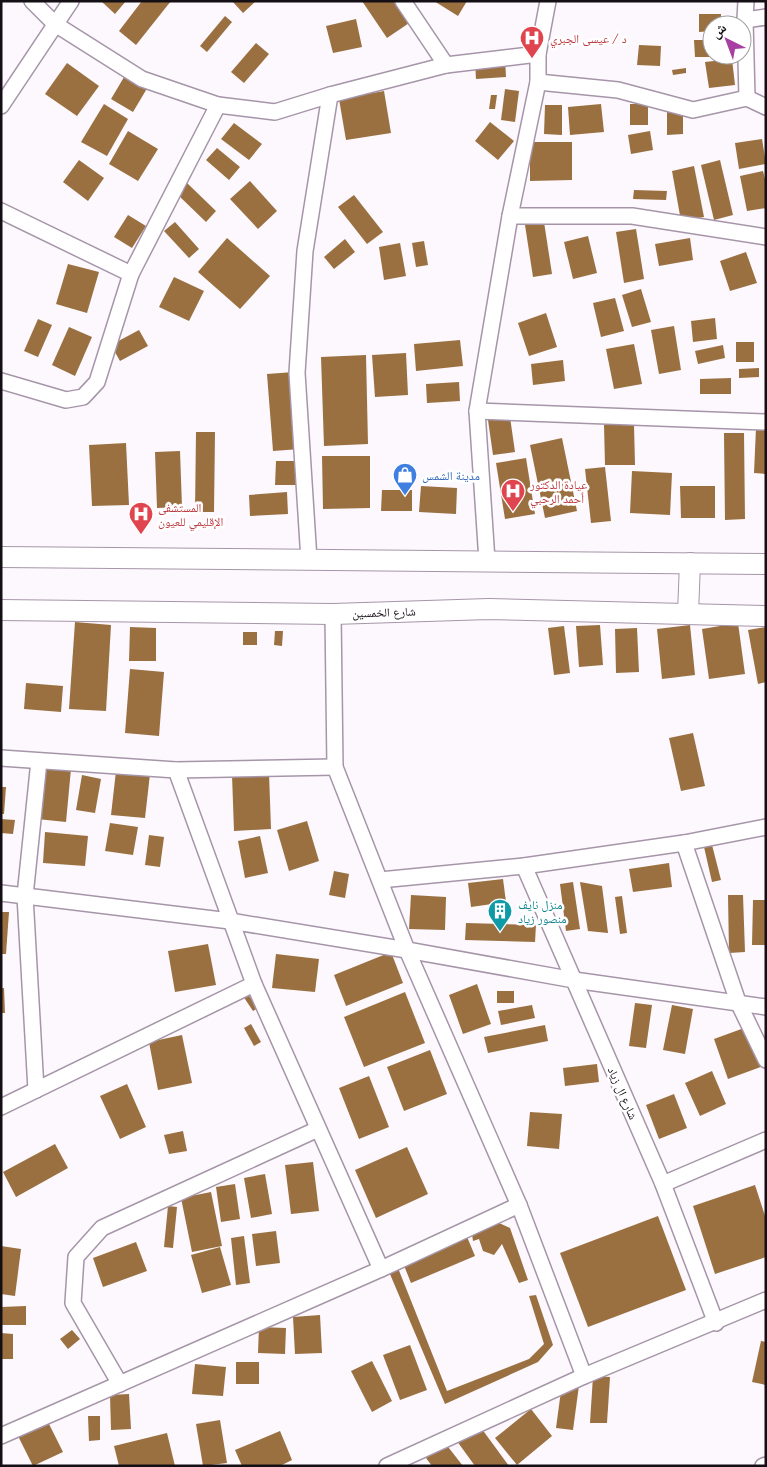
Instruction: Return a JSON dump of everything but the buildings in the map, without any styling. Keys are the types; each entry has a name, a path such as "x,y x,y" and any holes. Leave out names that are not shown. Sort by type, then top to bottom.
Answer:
{"main road":[{"path":"1,557 766,564"},
{"path":"688,613 690,563"},
{"name":"شارع الخمسين","path":"1,610 333,614 489,610 766,616"}],"street":[{"path":"32,1 55,24 142,79 218,106 274,112 330,95 446,65 538,54"},
{"path":"1,106 71,1"},
{"path":"403,1 446,65"},
{"path":"487,561 477,411 510,216 538,82 538,54 548,1"},
{"path":"745,15 746,1"},
{"path":"752,19 766,17"},
{"path":"746,65 747,98"},
{"path":"538,82 618,90 693,110 747,98 766,107"},
{"path":"309,560 296,373 305,251 330,95"},
{"path":"1,381 66,400 83,397 97,382 131,274 218,106"},
{"path":"1,211 131,274"},
{"path":"510,216 632,216 766,237"},
{"path":"477,411 766,422"},
{"path":"333,614 335,766 407,950 519,1204 584,1376"},
{"path":"1,758 176,770 335,766"},
{"path":"36,1090 25,896 39,761"},
{"path":"176,770 254,984 381,1269"},
{"path":"380,880 524,866 684,843 766,827"},
{"path":"684,843 738,1002 766,1060"},
{"name":"شارع ال زياد","path":"524,866 663,1184 716,1323"},
{"path":"1,893 230,921 574,980 766,1007"},
{"path":"1,1107 254,984"},
{"path":"120,1384 73,1303 76,1257 102,1228 318,1130"},
{"path":"663,1184 766,1140"},
{"path":"1,1436 381,1269 519,1204"},
{"path":"387,1466 414,1461 584,1376 716,1323 766,1300"}],"place":[{"name":"د / عيسى الجبري","path":"532,59"},
{"name":"مدينة الشمس","path":"405,496"},
{"name":"عيادة الدكتور أحمد الرحبي","path":"513,512"},
{"name":"المستشفى الإقليمي للعيون","path":"141,535"},
{"name":"منزل نايف منصور زياد","path":"500,932"}]}
